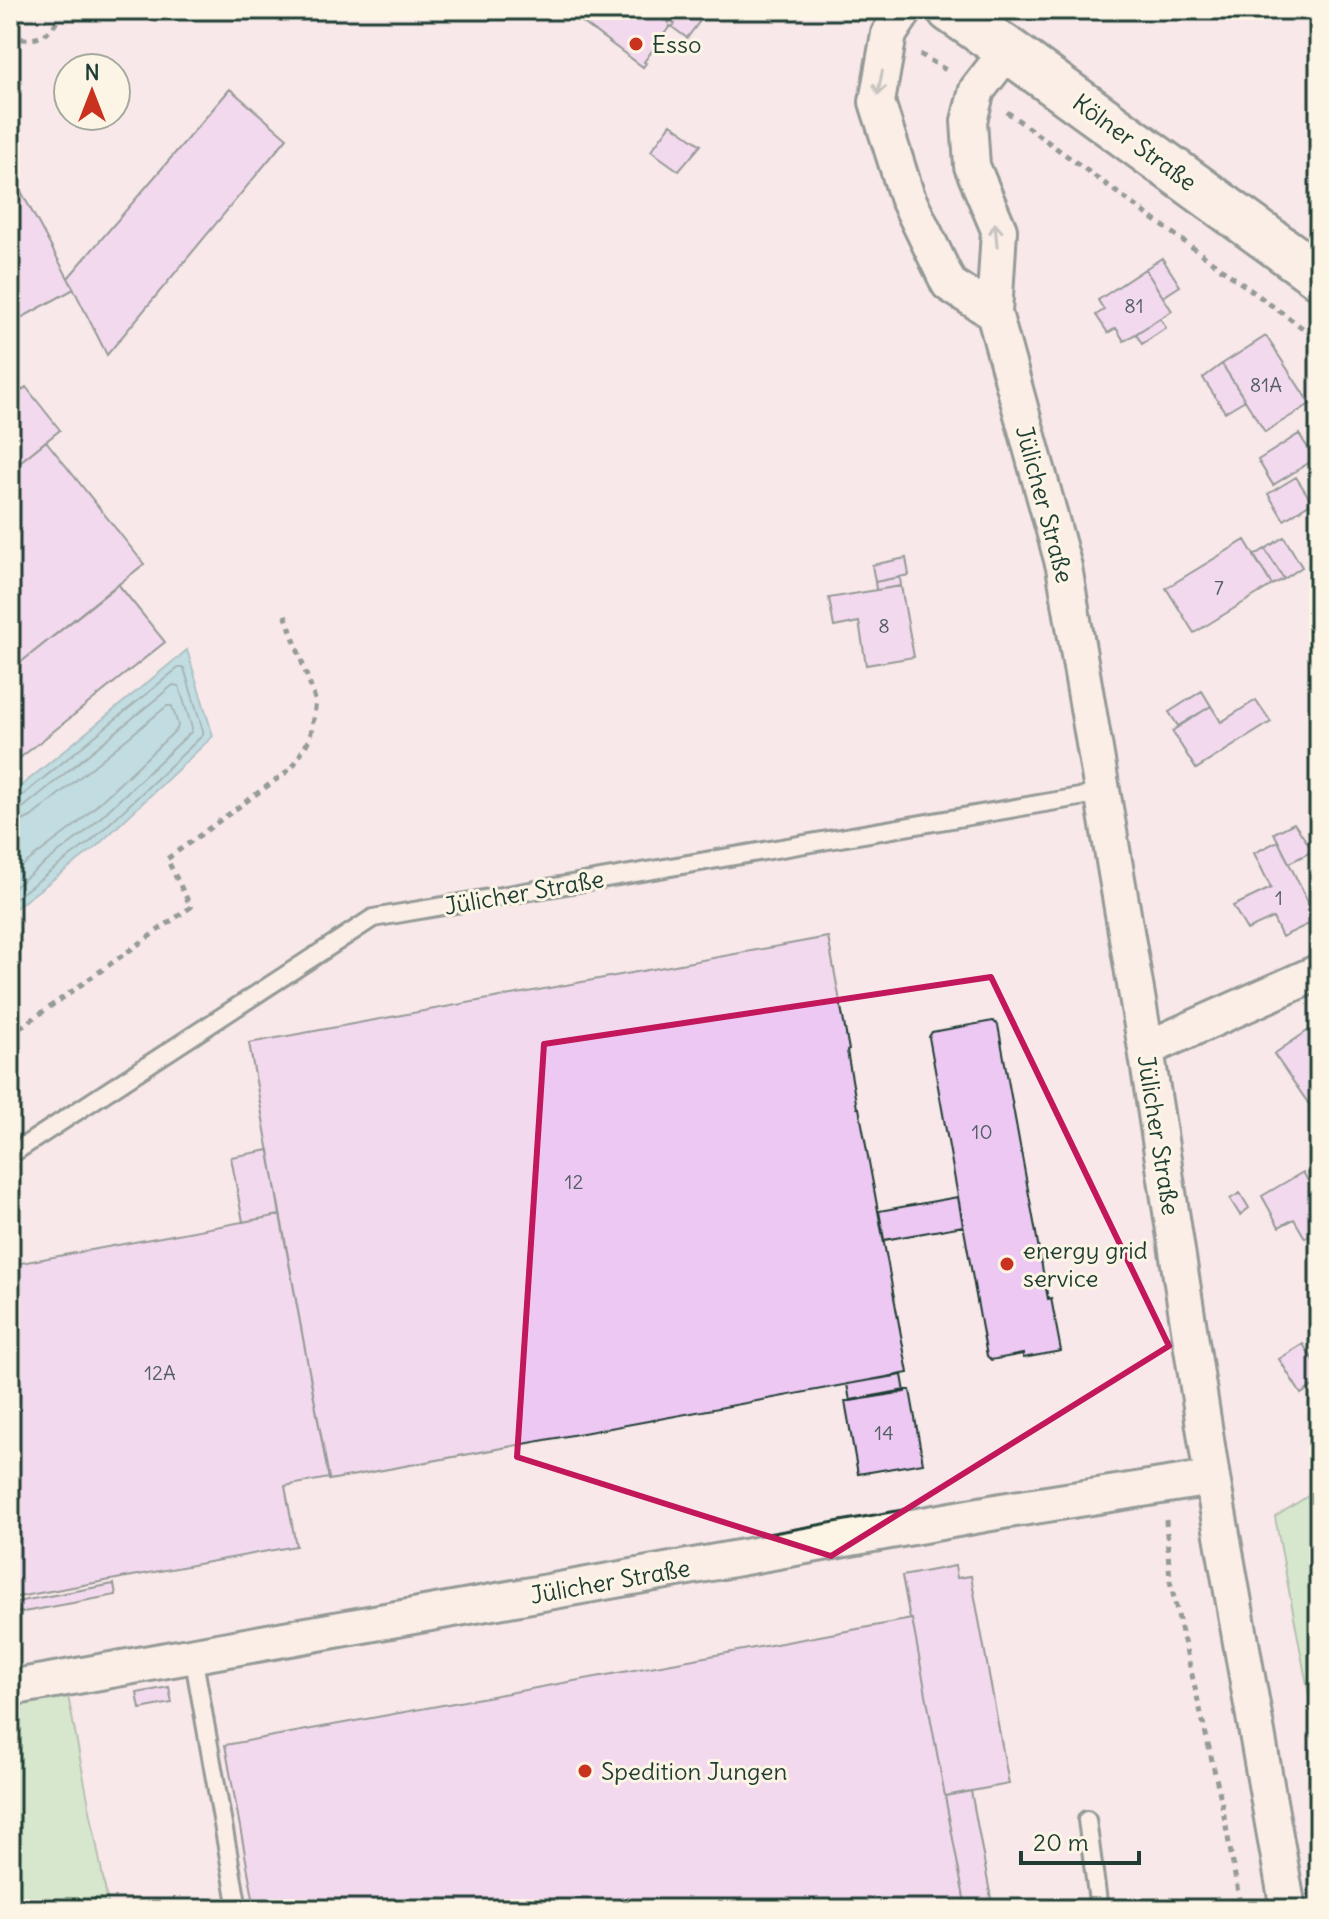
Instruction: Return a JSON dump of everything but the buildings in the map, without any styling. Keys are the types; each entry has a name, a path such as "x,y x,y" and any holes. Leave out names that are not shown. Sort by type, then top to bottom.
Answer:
{"main road":[{"name":"Kölner Straße","path":"950,10 1319,276"}],"street":[{"path":"897,22 877,102 907,197 949,284 994,313"},
{"name":"Jülicher Straße","path":"1008,50 977,90 969,121 972,166 999,230 994,313 1064,567 1146,1049 1212,1478 1288,1909"},
{"path":"1146,1049 1319,972"},
{"name":"Jülicher Straße","path":"10,1688 1002,1511 1212,1478"}],"lane":[{"name":"Jülicher Straße","path":"10,1155 373,918 1103,793"},
{"path":"193,1655 238,1909"},
{"path":"1087,1820 1099,1909"}],"path":[{"path":"10,35 29,40 47,34 58,21 61,10"},
{"path":"897,22 977,90 1319,340"},
{"path":"10,1035 191,907 167,859 292,768 310,738 316,702 285,614"},
{"path":"1164,1487 1170,1581 1221,1799 1241,1909"}],"highlighted area":[{"path":"991,977 1169,1346 831,1556 517,1457 544,1044"}],"green space":[{"path":"1319,1489 1319,1748 1275,1517"},
{"path":"68,1696 109,1909 10,1909 10,1706"}],"water":[{"path":"187,650 213,736 96,847 10,912 10,795"}],"place":[{"name":"Esso","path":"636,44"},
{"name":"energy grid service","path":"1007,1264"},
{"name":"Spedition Jungen","path":"585,1771"}]}
